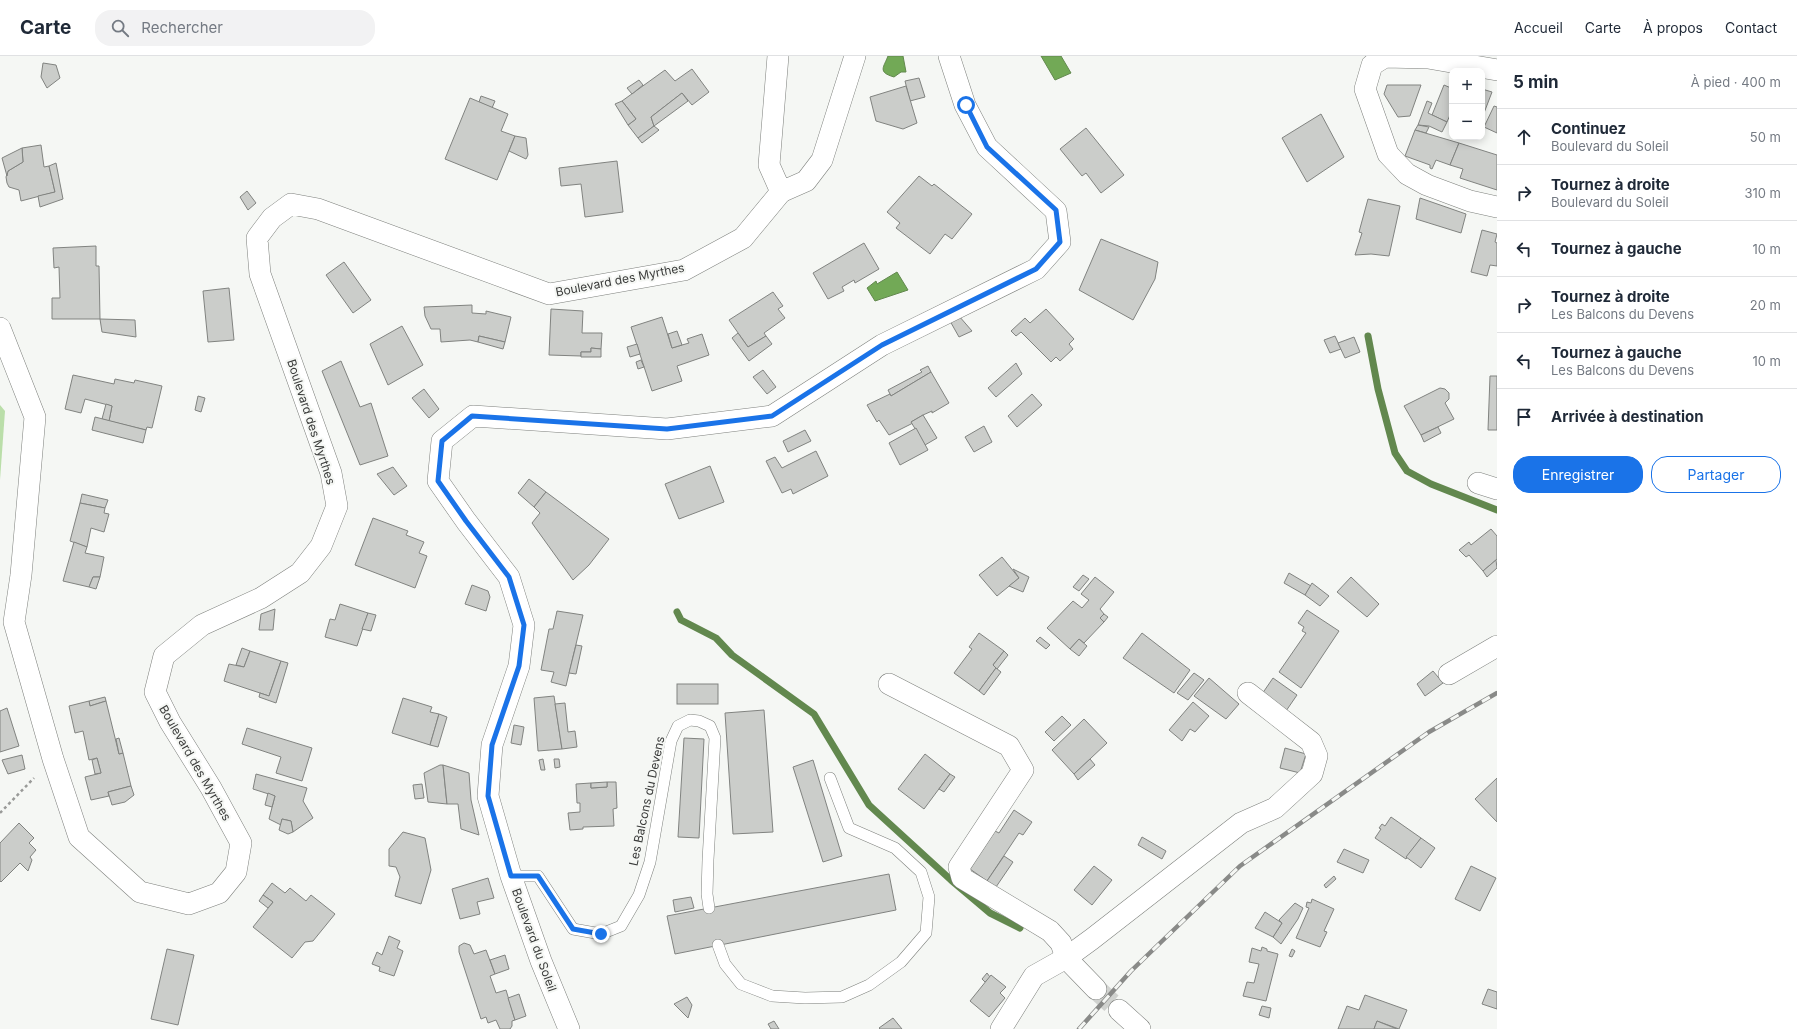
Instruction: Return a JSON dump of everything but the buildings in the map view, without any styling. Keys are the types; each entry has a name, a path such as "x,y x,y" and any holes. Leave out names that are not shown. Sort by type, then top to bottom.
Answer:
{"street":[{"path":"778,56 769,166 781,192 806,181 822,160 855,56"},
{"name":"Boulevard du Soleil","path":"569,1029 540,962 511,876 488,796 492,745 519,666 524,625 509,577 466,521 438,481 442,441 472,416 667,429 772,416 882,345 1036,269 1060,242 1056,210 987,147 966,105 948,56"},
{"path":"1497,70 1428,58 1385,57 1372,65 1364,89 1388,154 1407,174 1427,186 1470,201 1497,207"},
{"name":"Boulevard des Myrthes","path":"0,328 35,417 21,575 14,622 53,759 79,837 140,892 188,904 219,893 236,872 241,843 211,788 170,722 155,692 164,656 202,626 261,598 300,573 321,546 337,506 330,472 260,274 257,238 272,218 291,204 318,209 549,294 684,270 742,238 781,192"},
{"path":"1449,674 1497,646"},
{"path":"889,684 1009,746 1023,770 959,867 962,878 1050,930 1061,943 1066,958 1096,989"},
{"path":"1001,1029 1034,976 1066,958 1092,939 1241,823 1275,808 1312,774 1317,756 1311,742 1248,693"},
{"path":"1119,1010 1140,1029"}],"lane":[{"name":"Les Balcons du Devens","path":"511,876 538,876 573,929 601,934 621,926 639,895 650,862 671,741 678,726 690,720 700,721 710,726 715,738 708,860 707,894 709,908"},
{"path":"718,945 725,964 741,984 772,996 805,998 842,996 869,985 901,962 926,933 929,897 921,872 895,848 849,828 830,778"}],"path":[{"path":"0,813 53,759"}],"shaded area":[{"path":"888,56 903,56 906,72 901,72 894,77 885,73 883,69"},
{"path":"1041,56 1061,56 1071,73 1055,80"},
{"path":"897,272 908,290 875,301 867,288 876,281 877,284"},
{"path":"0,405 5,411 0,480"}],"waterway":[{"path":"1368,336 1378,389 1395,453 1407,471 1431,484 1497,510"},
{"path":"677,612 681,620 716,638 732,655 814,714 869,805 951,880 990,913 1020,928"}],"tunnel":[{"path":"1096,989 1119,1010"}],"railway":[{"path":"1079,1029 1131,971 1240,866 1429,732 1497,693"}],"route":[{"path":"601,934 573,929 538,876 511,876 488,796 492,745 519,666 524,625 509,577 466,521 438,481 442,441 472,416 667,429 772,416 882,345 1036,269 1060,242 1056,210 987,147 966,105"}]}
